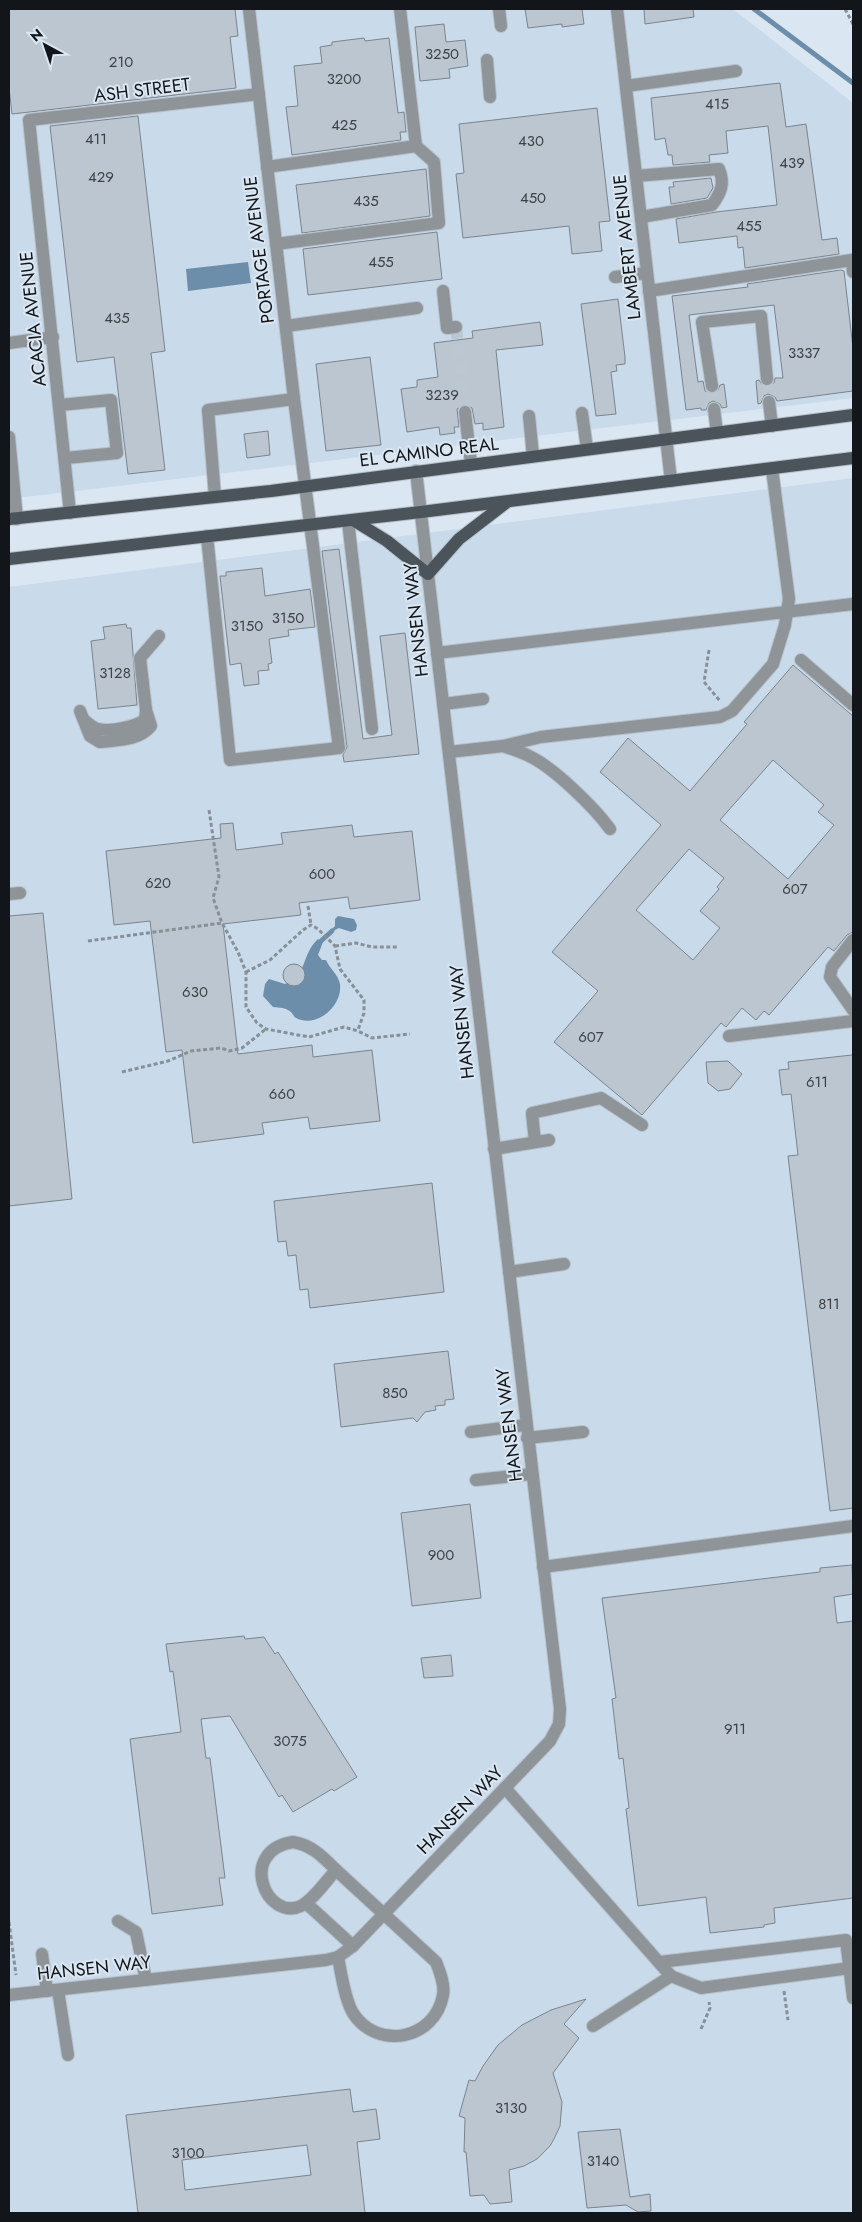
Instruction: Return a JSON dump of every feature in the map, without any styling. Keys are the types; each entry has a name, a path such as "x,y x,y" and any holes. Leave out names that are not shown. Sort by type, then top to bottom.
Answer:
{"main road":[{"name":"EL CAMINO REAL","path":"13,519 306,486 853,415"},
{"path":"9,559 421,512 853,458"},
{"path":"350,520 387,541 428,574 459,539 508,501"}],"street":[{"name":"PORTAGE AVENUE","path":"207,536 230,760 339,748 294,398 249,9"},
{"path":"276,244 439,223 434,162 416,146 400,9"},
{"path":"499,9 500,26"},
{"name":"LAMBERT AVENUE","path":"617,9 671,481"},
{"path":"487,60 490,97"},
{"path":"626,86 736,71"},
{"name":"ASH STREET","path":"29,120 259,94"},
{"name":"ACACIA AVENUE","path":"29,120 66,458 70,513"},
{"path":"267,167 416,146"},
{"path":"636,176 718,169 721,174 722,189 712,205 641,217"},
{"path":"649,291 852,260 853,272"},
{"path":"615,277 647,273"},
{"path":"443,291 447,328 456,328"},
{"path":"286,326 417,308"},
{"path":"712,386 702,322 761,316 766,379"},
{"path":"9,343 53,337"},
{"path":"215,497 208,410 294,398"},
{"path":"60,405 112,400 117,453 66,458"},
{"path":"769,402 772,426"},
{"path":"714,409 716,433"},
{"path":"465,412 471,464"},
{"path":"582,413 587,449"},
{"path":"529,416 533,456"},
{"path":"9,437 13,519"},
{"path":"449,752 503,746 541,737 720,717 732,711 772,664 787,612 789,599 772,469"},
{"name":"HANSEN WAY","path":"9,1995 326,1960 338,1957 353,1946 556,1733 560,1717 416,471"},
{"path":"350,520 372,729"},
{"path":"437,653 853,604"},
{"path":"82,716 90,736 100,742 134,738 145,734 151,726 146,710 140,658 159,636"},
{"path":"801,660 853,705"},
{"path":"443,704 483,699"},
{"path":"503,746 529,756 544,765 599,815 610,829"},
{"path":"853,940 832,967 830,978 853,1010"},
{"path":"729,1036 853,1021"},
{"path":"534,1142 532,1113 601,1098 642,1125"},
{"path":"494,1149 550,1140"},
{"path":"508,1272 564,1264"},
{"path":"471,1432 583,1432"},
{"path":"476,1480 532,1474"},
{"path":"543,1567 853,1526"},
{"path":"505,1788 671,1976 701,1988 850,1968"},
{"path":"336,1870 306,1903 298,1907 287,1907 277,1903 263,1887 261,1877 262,1866 270,1853 283,1844 294,1842 313,1848 436,1962 444,1994 439,2010 429,2023 418,2032 390,2037 376,2034 362,2025 352,2012 338,1957"},
{"path":"306,1903 353,1946"},
{"path":"118,1921 136,1932 146,1980"},
{"path":"660,1962 846,1940 853,1998"},
{"path":"42,1954 53,1990 68,2055"},
{"path":"593,2026 671,1976"}],"path":[{"path":"845,9 853,24"},
{"path":"709,650 704,682 724,705 732,711"},
{"path":"209,810 219,877 213,898 222,923 238,952 246,972 246,1007 257,1023 276,1032 288,1032 310,1037 344,1027 372,1038 410,1034"},
{"path":"308,906 311,926"},
{"path":"88,941 222,923"},
{"path":"246,972 270,960 303,930 311,926 318,929 335,946 340,969 364,1000 364,1013 358,1031"},
{"path":"335,946 356,943 372,947 397,947"},
{"path":"122,1072 168,1061 191,1051 221,1048 229,1051 242,1048 266,1028"},
{"path":"9,1922 16,1975"},
{"path":"784,1990 788,2020"},
{"path":"701,2029 710,2008 709,1999"}],"shaded area":[{"path":"9,9 733,9 853,103 853,398 9,499"},
{"path":"853,478 853,2213 9,2213 9,587"}],"water":[{"path":"248,262 251,283 188,291 186,269"},
{"path":"338,916 354,919 357,925 356,930 351,932 339,928 331,930 335,926 335,919"},
{"path":"318,939 323,942 318,955 322,960 326,960 338,977 340,992 333,1007 327,1013 320,1018 304,1021 296,1018 287,1009 273,1007 263,996 265,984 269,979 285,984 293,979 302,969 309,951"}],"building":[{"path":"9,9 235,9 238,36 230,37 236,88 12,114 9,88"},
{"path":"525,9 582,9 584,24 562,27 562,24 528,28"},
{"path":"644,9 693,9 694,17 645,24"},
{"path":"444,24 446,42 465,40 468,66 449,69 450,78 420,81 415,27"},
{"path":"364,38 365,41 389,38 398,113 404,112 406,132 400,132 401,140 292,155 286,107 298,106 294,66 322,63 320,47 332,45 332,42"},
{"path":"780,83 786,127 806,124 822,240 837,238 839,254 745,268 743,247 738,248 737,236 679,243 676,219 777,205 768,126 726,131 728,153 709,155 710,162 673,165 672,155 668,155 665,138 655,140 651,98"},
{"path":"597,108 610,221 599,222 602,251 572,254 569,226 463,238 456,174 464,173 459,124"},
{"path":"138,116 165,351 151,353 165,470 128,474 114,357 77,362 50,126"},
{"path":"426,169 430,216 302,233 296,185"},
{"path":"711,178 713,188 707,198 671,204 669,187 674,187 673,182"},
{"path":"437,232 442,279 308,295 303,249"},
{"path":"844,271 853,348 853,391 777,401 775,397 768,394 758,404 756,381 759,380 763,386 768,387 774,383 775,378 783,378 774,305 689,315 698,382 703,381 705,391 713,394 717,392 720,385 724,384 727,407 722,408 720,404 713,401 709,403 706,410 701,410 701,408 686,410 672,296 748,287 747,284"},
{"path":"618,299 625,364 616,365 617,371 611,372 616,414 596,416 581,304"},
{"path":"540,322 543,345 496,350 504,427 483,430 483,423 475,424 472,408 465,404 457,409 459,427 454,427 455,433 440,435 439,427 407,432 401,389 417,387 417,380 438,377 434,343 473,338 472,331"},
{"path":"370,357 381,445 326,451 316,364"},
{"path":"268,431 270,455 247,458 244,434"},
{"path":"339,549 363,739 392,735 380,636 405,633 419,754 344,762 343,755 347,747 322,551"},
{"path":"262,568 265,596 310,589 315,627 288,630 289,636 269,639 272,663 268,664 269,670 258,671 259,684 244,686 241,663 230,665 220,576 226,576 226,572"},
{"path":"126,624 127,628 131,628 137,705 98,709 91,641 105,639 103,627"},
{"path":"793,665 853,716 853,932 847,935 834,951 828,947 769,1015 764,1011 756,1020 742,1008 726,1027 721,1023 642,1115 554,1042 598,991 552,952 661,825 600,772 628,738 690,791 747,724 744,722","holes":["773,760 824,805 818,812 834,825 788,879 720,820","689,849 724,878 717,887 719,889 700,911 720,928 693,960 636,910"]},
{"path":"233,823 236,850 283,844 281,833 352,825 354,837 412,831 420,900 350,909 348,897 299,903 301,915 223,924 238,1054 312,1045 313,1057 372,1050 380,1121 310,1129 308,1117 262,1123 264,1134 193,1143 182,1050 166,1052 150,921 114,925 106,851 221,838 220,824"},
{"path":"43,913 72,1199 9,1206 9,916"},
{"path":"294,964 302,967 305,975 302,983 294,986 286,983 283,975 286,967"},
{"path":"852,1055 853,1508 830,1511 788,1156 798,1155 791,1094 782,1095 779,1070 789,1069 788,1062"},
{"path":"728,1061 742,1074 730,1089 718,1091 708,1083 706,1062"},
{"path":"432,1183 444,1292 310,1308 308,1289 300,1290 296,1255 288,1256 286,1241 278,1242 274,1201"},
{"path":"448,1351 454,1399 445,1400 445,1405 435,1406 436,1410 425,1412 417,1422 413,1418 341,1427 334,1364"},
{"path":"470,1504 481,1598 412,1606 401,1513"},
{"path":"852,1565 853,1594 834,1597 837,1623 853,1621 853,1898 774,1908 775,1923 764,1925 764,1927 710,1933 706,1897 638,1906 626,1809 629,1808 623,1758 619,1759 612,1699 616,1698 602,1598 820,1572 820,1568"},
{"path":"244,1636 245,1639 264,1637 275,1654 278,1652 357,1777 293,1812 282,1795 279,1797 230,1716 201,1719 206,1758 210,1758 225,1878 219,1878 223,1905 152,1914 130,1739 181,1732 173,1671 170,1672 166,1644"},
{"path":"451,1655 453,1676 424,1678 421,1658"},
{"path":"586,1999 564,2024 579,2038 553,2073 562,2102 560,2126 550,2146 537,2159 524,2166 509,2170 512,2202 490,2204 484,2195 470,2196 466,2152 464,2152 465,2118 459,2116 469,2080 475,2081 498,2045 522,2025 551,2010"},
{"path":"350,2089 353,2112 376,2109 380,2139 357,2142 365,2213 138,2213 126,2115","holes":["307,2145 311,2175 185,2190 182,2160"]},
{"path":"620,2129 630,2197 650,2194 651,2211 638,2212 626,2205 587,2208 578,2132"}],"waterway":[{"path":"754,9 853,83"},
{"path":"321,941 332,931"}],"tunnel":[{"path":"456,327 465,412"},
{"path":"767,379 769,402"},
{"path":"712,386 714,409"}]}
